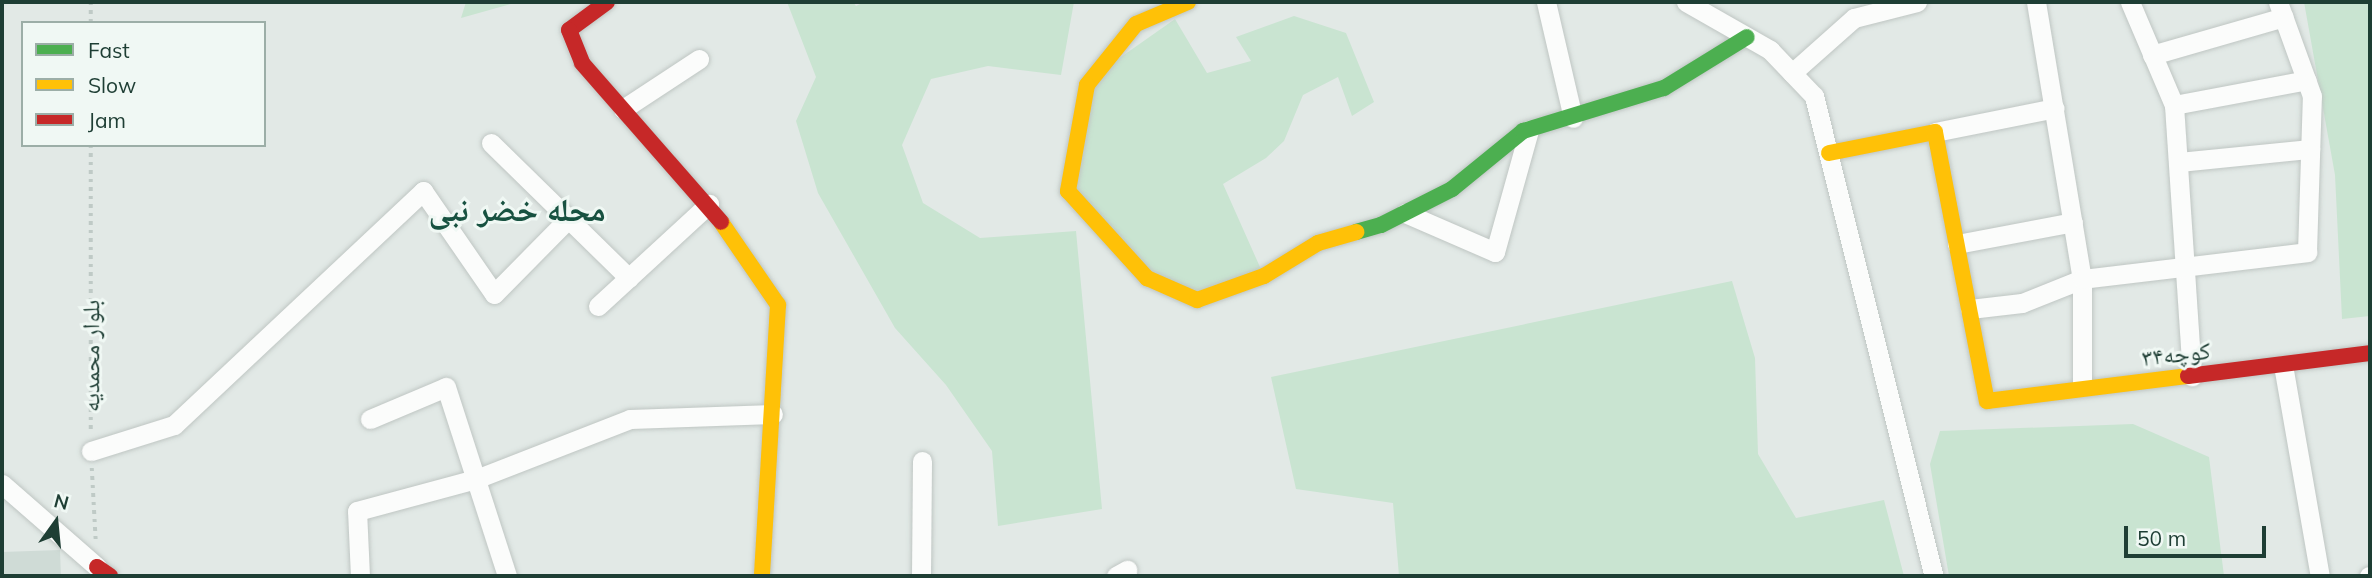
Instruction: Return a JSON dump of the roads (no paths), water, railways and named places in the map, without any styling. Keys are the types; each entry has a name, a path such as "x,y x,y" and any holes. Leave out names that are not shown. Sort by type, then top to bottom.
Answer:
{"street":[{"path":"607,2 569,30 582,63 709,204 778,305 762,576"},
{"path":"1188,2 1136,24 1087,85 1068,191 1147,278 1197,300 1264,276 1318,243 1381,225 1452,189 1530,130 1664,88 1747,37"},
{"path":"1546,2 1573,118"},
{"path":"1686,2 1770,50 1814,96 1934,576"},
{"path":"1792,73 1852,10 1917,2"},
{"path":"2036,2 2082,279 2082,386"},
{"path":"2130,2 2174,105 2188,269 2192,376"},
{"path":"1935,132 1969,309 2022,303 2082,279 2188,269 2307,253 2312,96 2281,9 2152,55"},
{"path":"623,109 699,60"},
{"path":"2174,105 2306,80"},
{"path":"1829,153 2055,108"},
{"path":"1405,213 1495,251 1530,130"},
{"path":"491,143 629,278"},
{"path":"2179,162 2311,149"},
{"path":"91,451 174,425 423,191 494,294 568,219"},
{"path":"598,306 709,204"},
{"path":"1957,244 2073,222"},
{"name":"کوچه۳۴","path":"1969,309 1987,401 2082,386 2192,376 2370,354"},
{"path":"2283,365 2320,576"},
{"path":"370,419 446,387 508,576"},
{"path":"360,576 357,511 476,479 630,419 773,414"},
{"path":"921,576 922,461"},
{"path":"2,484 103,572"}],"district":[{"name":"محله خضر نبی","path":"517,209"}]}
